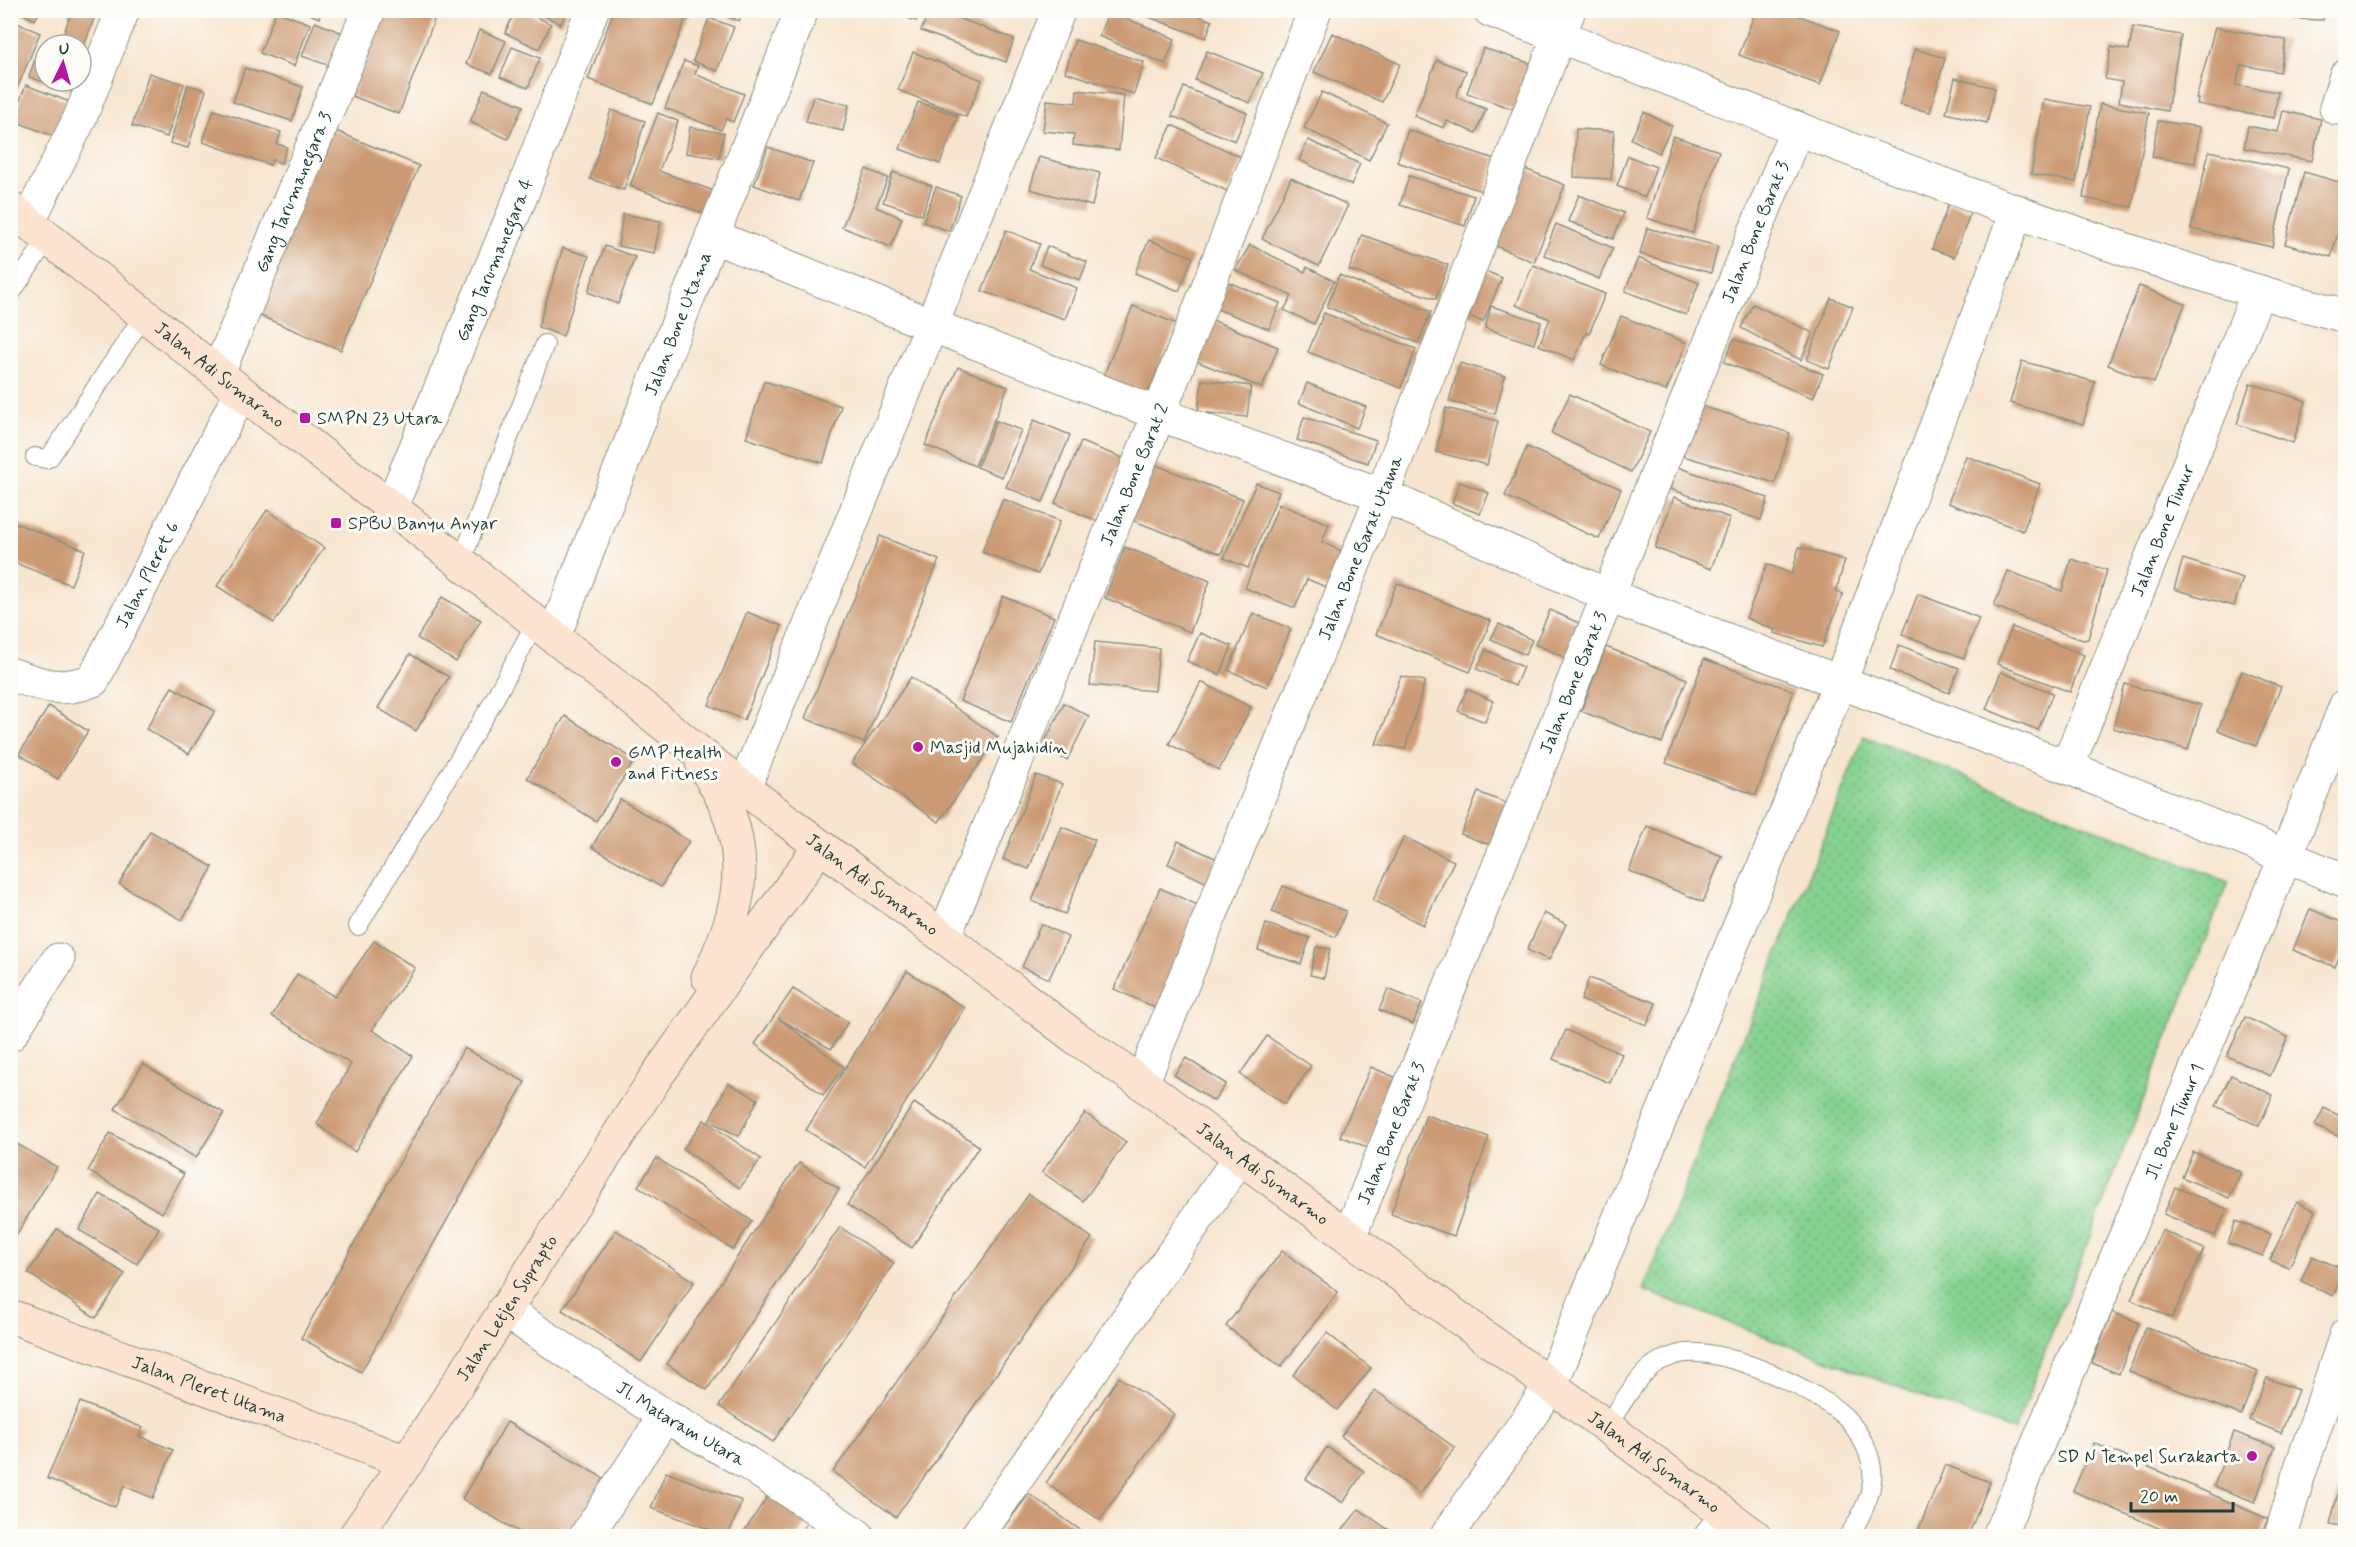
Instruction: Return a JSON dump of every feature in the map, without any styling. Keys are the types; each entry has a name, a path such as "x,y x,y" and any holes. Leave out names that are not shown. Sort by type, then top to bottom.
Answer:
{"main road":[{"name":"Jalan Adi Sumarmo","path":"29,223 461,562 744,788 1076,1038 1142,1083 1606,1428 1711,1524 1755,1536"},
{"path":"656,1077 726,941 738,897 738,854 727,808 694,747"},
{"path":"656,1077 820,846"},
{"name":"Jalan Letjen Suprapto","path":"355,1536 407,1462 656,1077"},
{"name":"Jalan Pleret Utama","path":"10,1316 407,1462"}],"street":[{"path":"29,223 79,120 123,10"},
{"name":"Gang Tarumanegara 3","path":"230,383 369,10"},
{"name":"Gang Tarumanegara 4","path":"391,507 521,196 592,10"},
{"name":"Jalan Bone Utama","path":"545,629 712,236 802,10"},
{"path":"744,788 1059,10"},
{"name":"Jalan Bone Barat 2","path":"944,937 1159,414 1315,10"},
{"path":"1490,10 1564,23 1797,128 2017,211 2258,293 2346,316"},
{"name":"Jalan Bone Barat Utama","path":"1142,1083 1382,495 1564,23"},
{"path":"2336,108 2346,76"},
{"name":"Jalan Bone Barat 3","path":"1348,1237 1797,128"},
{"path":"1447,1536 1550,1387 1840,682 2017,211"},
{"path":"712,236 1159,414 1382,495 1609,596 2067,767 2346,881"},
{"name":"Jalan Bone Timur","path":"2067,767 2258,293"},
{"name":"Jalan Pleret 6","path":"10,674 49,687 77,686 93,680 230,383"},
{"name":"Jl. Bone Timur 1","path":"1999,1536 2286,856 2346,705"},
{"path":"10,1035 58,960"},
{"path":"977,1536 1240,1157"},
{"name":"Jl. Mataram Utara","path":"504,1310 664,1416 747,1463 826,1528 858,1536"},
{"path":"2281,1536 2298,1477 2346,1335"},
{"path":"586,1536 664,1416"}],"lane":[{"path":"10,295 29,223"},
{"path":"35,457 46,459 50,457 144,315"},
{"path":"461,562 545,344"},
{"path":"358,926 489,709 545,629"},
{"path":"1606,1428 1640,1379 1658,1362 1686,1353 1713,1356 1747,1364 1780,1377 1844,1417 1863,1441 1873,1470 1868,1500 1856,1526 1848,1536"}],"green space":[{"path":"1864,736 2228,882 2014,1431 1643,1290"}],"building":[{"path":"15,10 40,10 35,20"},
{"path":"72,10 97,10 89,33 64,33"},
{"path":"300,10 322,10 319,18"},
{"path":"385,10 438,10 399,114 352,96"},
{"path":"516,10 523,10 551,24 539,49 505,33"},
{"path":"531,10 567,10 561,24"},
{"path":"614,10 689,10 653,104 588,79"},
{"path":"710,10 743,10 739,21"},
{"path":"886,10 920,10 916,21"},
{"path":"929,10 937,10 1014,39 1006,62 921,31"},
{"path":"1184,10 1212,21 1206,38 1132,11"},
{"path":"1756,10 1784,10 1840,31 1820,85 1739,55"},
{"path":"2295,10 2323,10 2323,20 2294,19"},
{"path":"276,11 310,24 294,66 260,53"},
{"path":"1109,11 1175,39 1165,64 1099,36"},
{"path":"709,18 734,27 717,71 693,61"},
{"path":"10,20 40,33 33,33 33,50 14,96 10,95"},
{"path":"315,22 345,34 333,67 302,56"},
{"path":"2133,27 2181,35 2167,111 2119,102 2122,82 2105,79 2111,47 2129,50"},
{"path":"2215,27 2286,40 2280,72 2241,65 2236,85 2278,92 2274,118 2197,104 2198,99 2196,99"},
{"path":"479,30 506,41 492,74 466,64"},
{"path":"1332,33 1400,64 1382,102 1314,72"},
{"path":"1075,40 1144,62 1134,94 1065,72"},
{"path":"512,47 540,58 528,88 500,77"},
{"path":"1483,48 1535,65 1519,111 1467,93"},
{"path":"1915,49 1945,58 1930,112 1900,105"},
{"path":"1207,51 1263,73 1250,103 1195,80"},
{"path":"913,52 982,80 966,117 898,90"},
{"path":"1437,60 1466,71 1456,97 1486,109 1476,133 1447,121 1444,128 1414,116"},
{"path":"684,61 698,66 695,74 744,94 733,122 726,119 721,130 665,108"},
{"path":"33,65 33,78 29,77"},
{"path":"245,68 303,87 292,121 233,102"},
{"path":"149,73 184,84 167,137 132,126"},
{"path":"1955,78 1995,88 1987,123 1946,113"},
{"path":"26,85 33,88 33,93 46,93 72,103 58,138 12,120"},
{"path":"188,85 206,90 188,148 170,143"},
{"path":"1184,87 1247,113 1235,141 1172,116"},
{"path":"484,89 523,106 508,139 470,122"},
{"path":"1077,90 1124,95 1119,150 1073,145 1074,134 1043,131 1047,100 1076,103"},
{"path":"1322,92 1387,123 1369,160 1304,128"},
{"path":"813,96 849,105 843,131 806,122"},
{"path":"2044,99 2090,107 2076,182 2031,174"},
{"path":"918,102 958,116 940,164 900,149"},
{"path":"2100,104 2149,113 2132,207 2083,198"},
{"path":"214,110 281,132 277,144 287,147 281,163 272,160 270,165 203,142"},
{"path":"611,110 645,121 624,190 590,179"},
{"path":"2283,111 2321,119 2312,161 2244,148 2248,126 2278,132"},
{"path":"1644,112 1672,126 1659,153 1631,139"},
{"path":"658,113 678,121 659,171 714,191 705,214 630,186"},
{"path":"2158,121 2200,127 2195,163 2152,157"},
{"path":"1172,125 1243,158 1227,191 1156,158"},
{"path":"690,127 724,133 719,158 686,153"},
{"path":"329,128 419,166 341,350 251,312"},
{"path":"1576,129 1614,131 1611,179 1574,177"},
{"path":"1408,130 1495,159 1485,192 1397,162"},
{"path":"1673,136 1719,151 1693,233 1647,218"},
{"path":"1308,140 1360,164 1351,185 1299,160"},
{"path":"768,147 813,163 799,201 754,185"},
{"path":"2209,151 2289,169 2272,247 2191,229"},
{"path":"1628,156 1656,167 1645,197 1617,186"},
{"path":"1039,157 1100,173 1092,206 1030,189"},
{"path":"866,169 888,178 876,207 902,218 891,247 842,227"},
{"path":"1525,169 1565,185 1534,262 1493,245"},
{"path":"893,172 932,186 922,215 883,202"},
{"path":"2304,172 2346,184 2346,205 2331,257 2285,244"},
{"path":"1409,176 1474,196 1465,226 1400,205"},
{"path":"1291,178 1348,205 1319,266 1262,239"},
{"path":"936,187 961,196 949,231 923,222"},
{"path":"1579,195 1624,213 1613,239 1568,221"},
{"path":"1949,203 1971,211 1954,257 1932,249"},
{"path":"623,214 661,221 654,253 618,246"},
{"path":"1556,224 1613,248 1599,279 1544,255"},
{"path":"1647,228 1718,246 1711,273 1640,254"},
{"path":"1006,230 1040,244 1029,269 1077,288 1065,319 982,291"},
{"path":"1362,235 1448,265 1436,299 1349,270"},
{"path":"1149,240 1193,257 1179,291 1135,273"},
{"path":"1250,245 1305,272 1307,267 1334,281 1314,324 1284,310 1292,296 1235,270"},
{"path":"605,246 635,257 618,304 588,292"},
{"path":"1047,246 1087,262 1080,280 1040,265"},
{"path":"563,248 589,256 563,336 538,327"},
{"path":"1638,258 1699,283 1686,315 1625,291"},
{"path":"1533,265 1605,294 1589,334 1586,333 1574,360 1539,345 1550,319 1516,305"},
{"path":"1483,270 1502,278 1483,322 1465,314"},
{"path":"1339,275 1431,312 1418,343 1327,307"},
{"path":"1228,282 1280,303 1269,329 1217,309"},
{"path":"2139,286 2185,304 2154,383 2108,365"},
{"path":"1831,298 1853,307 1829,369 1807,360"},
{"path":"1753,304 1813,333 1801,360 1741,328"},
{"path":"1133,306 1177,324 1146,397 1102,379"},
{"path":"1491,306 1541,322 1534,344 1485,328"},
{"path":"1324,313 1416,349 1401,388 1308,352"},
{"path":"1621,316 1687,343 1666,391 1601,365"},
{"path":"1212,320 1278,347 1262,388 1196,361"},
{"path":"1734,339 1823,374 1813,398 1724,362"},
{"path":"2022,361 2095,382 2083,424 2010,403"},
{"path":"1460,363 1505,376 1495,414 1449,401"},
{"path":"958,367 1008,387 975,466 925,445"},
{"path":"1202,380 1251,386 1247,417 1198,412"},
{"path":"764,381 841,406 823,463 746,438"},
{"path":"1307,383 1366,407 1357,428 1299,403"},
{"path":"2250,383 2306,401 2293,443 2237,424"},
{"path":"1570,394 1650,432 1631,472 1551,433"},
{"path":"1698,405 1790,433 1775,483 1683,456"},
{"path":"1446,408 1498,421 1487,465 1436,452"},
{"path":"1304,417 1376,440 1368,463 1297,440"},
{"path":"1034,420 1070,435 1043,502 1006,487"},
{"path":"996,421 1021,430 1002,477 977,467"},
{"path":"1081,442 1123,458 1097,521 1055,503"},
{"path":"1527,447 1621,489 1599,539 1505,496"},
{"path":"1966,456 2040,484 2023,531 1948,503"},
{"path":"1151,463 1243,499 1221,554 1129,519"},
{"path":"1677,467 1768,498 1761,520 1670,489"},
{"path":"1460,482 1489,493 1480,514 1452,503"},
{"path":"1256,483 1279,492 1248,568 1224,558"},
{"path":"1674,497 1730,518 1711,569 1655,548"},
{"path":"1003,499 1060,521 1038,574 982,552"},
{"path":"1279,504 1329,524 1322,542 1348,554 1333,590 1307,579 1295,608 1245,588"},
{"path":"267,510 324,548 274,623 217,586"},
{"path":"10,521 85,550 71,585 10,561"},
{"path":"880,536 939,560 864,743 805,718"},
{"path":"1125,547 1210,581 1190,632 1105,598"},
{"path":"1799,547 1845,560 1836,591 1843,594 1822,647 1774,633 1775,630 1746,618 1767,564 1792,574"},
{"path":"2071,559 2107,570 2088,639 2083,640 2051,629 1994,606 2008,571 2062,591"},
{"path":"2183,559 2243,578 2234,606 2174,589"},
{"path":"1397,583 1491,621 1470,672 1376,634"},
{"path":"1918,594 1979,618 1964,658 1902,634"},
{"path":"1003,596 1054,617 1011,722 960,701"},
{"path":"442,597 481,620 456,662 417,638"},
{"path":"1550,610 1583,625 1568,659 1535,644"},
{"path":"747,612 782,626 744,720 709,705"},
{"path":"1253,613 1291,629 1267,687 1228,670"},
{"path":"1499,624 1532,640 1525,655 1491,639"},
{"path":"2012,627 2084,655 2070,692 1997,664"},
{"path":"1200,633 1232,646 1220,675 1187,661"},
{"path":"1095,642 1159,648 1155,691 1090,685"},
{"path":"1899,645 1959,668 1949,693 1890,670"},
{"path":"1606,647 1687,679 1662,743 1581,711"},
{"path":"1486,650 1523,667 1515,686 1477,669"},
{"path":"410,654 449,677 416,731 378,708"},
{"path":"1704,659 1794,691 1756,795 1666,763"},
{"path":"2242,671 2281,687 2256,746 2218,730"},
{"path":"2001,672 2053,693 2038,730 1986,709"},
{"path":"1401,676 1425,681 1405,749 1376,744"},
{"path":"911,677 998,737 939,822 852,763"},
{"path":"1201,682 1251,707 1219,770 1169,744"},
{"path":"2125,684 2201,705 2188,750 2113,728"},
{"path":"172,687 215,711 189,754 146,729"},
{"path":"1467,689 1493,701 1485,722 1458,711"},
{"path":"1064,703 1089,716 1067,760 1042,748"},
{"path":"49,706 88,731 58,779 19,754"},
{"path":"565,716 635,760 596,821 527,778"},
{"path":"1036,775 1062,784 1029,869 1003,859"},
{"path":"1478,792 1511,805 1495,847 1461,834"},
{"path":"620,799 689,841 661,887 592,847"},
{"path":"1647,826 1722,856 1703,902 1629,871"},
{"path":"1062,827 1095,840 1065,914 1032,901"},
{"path":"150,831 213,867 182,920 119,884"},
{"path":"1404,837 1454,861 1423,925 1373,900"},
{"path":"1178,841 1217,859 1207,883 1168,864"},
{"path":"1283,886 1346,911 1336,937 1272,912"},
{"path":"1160,888 1204,908 1158,1009 1114,989"},
{"path":"2310,909 2346,924 2346,940 2335,967 2293,950"},
{"path":"1544,913 1566,924 1549,960 1527,950"},
{"path":"1041,924 1068,937 1049,979 1022,967"},
{"path":"1266,924 1310,938 1301,964 1258,950"},
{"path":"374,941 415,968 372,1030 413,1056 355,1152 317,1124 351,1064 272,1016 297,974 335,997"},
{"path":"1316,947 1330,949 1324,978 1310,975"},
{"path":"907,971 965,1008 865,1167 806,1130"},
{"path":"1589,978 1656,1003 1647,1025 1581,1000"},
{"path":"793,989 848,1022 831,1049 778,1018 844,1067 823,1095 755,1044"},
{"path":"1388,989 1422,1003 1413,1024 1379,1010"},
{"path":"2245,1017 2288,1037 2270,1076 2227,1056"},
{"path":"1566,1030 1622,1054 1610,1083 1553,1059"},
{"path":"1267,1036 1311,1066 1285,1104 1240,1074"},
{"path":"464,1048 525,1082 361,1372 301,1338"},
{"path":"1186,1058 1226,1084 1214,1101 1174,1075"},
{"path":"143,1064 224,1113 196,1158 115,1109"},
{"path":"1371,1067 1399,1079 1369,1148 1340,1136"},
{"path":"2231,1075 2273,1095 2259,1126 2216,1106"},
{"path":"728,1083 758,1099 739,1136 709,1121"},
{"path":"914,1103 979,1146 912,1248 847,1205"},
{"path":"2324,1108 2346,1119 2346,1140 2315,1126"},
{"path":"1085,1113 1126,1142 1083,1201 1042,1172"},
{"path":"1426,1115 1489,1137 1454,1236 1391,1214"},
{"path":"704,1120 761,1159 740,1188 683,1149"},
{"path":"110,1133 184,1174 162,1213 88,1171"},
{"path":"10,1140 57,1167 10,1246"},
{"path":"2193,1152 2241,1172 2229,1198 2182,1177"},
{"path":"657,1158 752,1221 733,1250 638,1186"},
{"path":"799,1163 839,1189 707,1390 667,1364"},
{"path":"2175,1187 2227,1209 2215,1236 2164,1214"},
{"path":"100,1194 159,1228 137,1264 79,1230"},
{"path":"1029,1194 1092,1238 896,1517 833,1472"},
{"path":"2297,1202 2315,1211 2289,1268 2270,1260"},
{"path":"2236,1221 2271,1234 2263,1256 2228,1243"},
{"path":"840,1227 894,1263 773,1442 719,1406"},
{"path":"57,1229 125,1274 96,1318 28,1273"},
{"path":"616,1230 694,1282 641,1362 562,1310"},
{"path":"2162,1230 2204,1249 2172,1318 2131,1300"},
{"path":"1282,1251 1338,1292 1281,1367 1226,1326"},
{"path":"2312,1256 2345,1270 2333,1296 2301,1281"},
{"path":"2112,1312 2139,1323 2119,1374 2092,1363"},
{"path":"2146,1327 2258,1372 2241,1415 2129,1371"},
{"path":"1327,1333 1371,1368 1337,1410 1293,1375"},
{"path":"1119,1377 1174,1414 1100,1520 1046,1483"},
{"path":"2267,1378 2298,1390 2281,1433 2249,1420"},
{"path":"1375,1390 1455,1448 1420,1494 1341,1436"},
{"path":"80,1402 143,1428 139,1436 173,1450 153,1498 124,1486 115,1507 47,1478"},
{"path":"507,1422 605,1479 571,1536 526,1536 462,1499"},
{"path":"2234,1432 2275,1447 2255,1502 2214,1486"},
{"path":"2094,1443 2268,1519 2260,1536 2177,1536 2073,1491"},
{"path":"1327,1447 1364,1471 1343,1503 1306,1479"},
{"path":"1945,1465 1990,1482 1968,1536 1916,1536"},
{"path":"666,1472 742,1501 728,1536 651,1508"},
{"path":"2340,1485 2346,1486 2346,1527 2330,1524"},
{"path":"769,1494 809,1520 798,1536 741,1536"},
{"path":"1029,1494 1089,1536 997,1536"},
{"path":"1359,1509 1397,1536 1338,1536"}],"place":[{"name":"SMPN 23 Utara","path":"305,418"},
{"name":"SPBU Banyu Anyar","path":"336,523"},
{"name":"Masjid Mujahidin","path":"918,747"},
{"name":"GMP Health and Fitness","path":"616,762"},
{"name":"SD N Tempel Surakarta","path":"2252,1456"}]}
